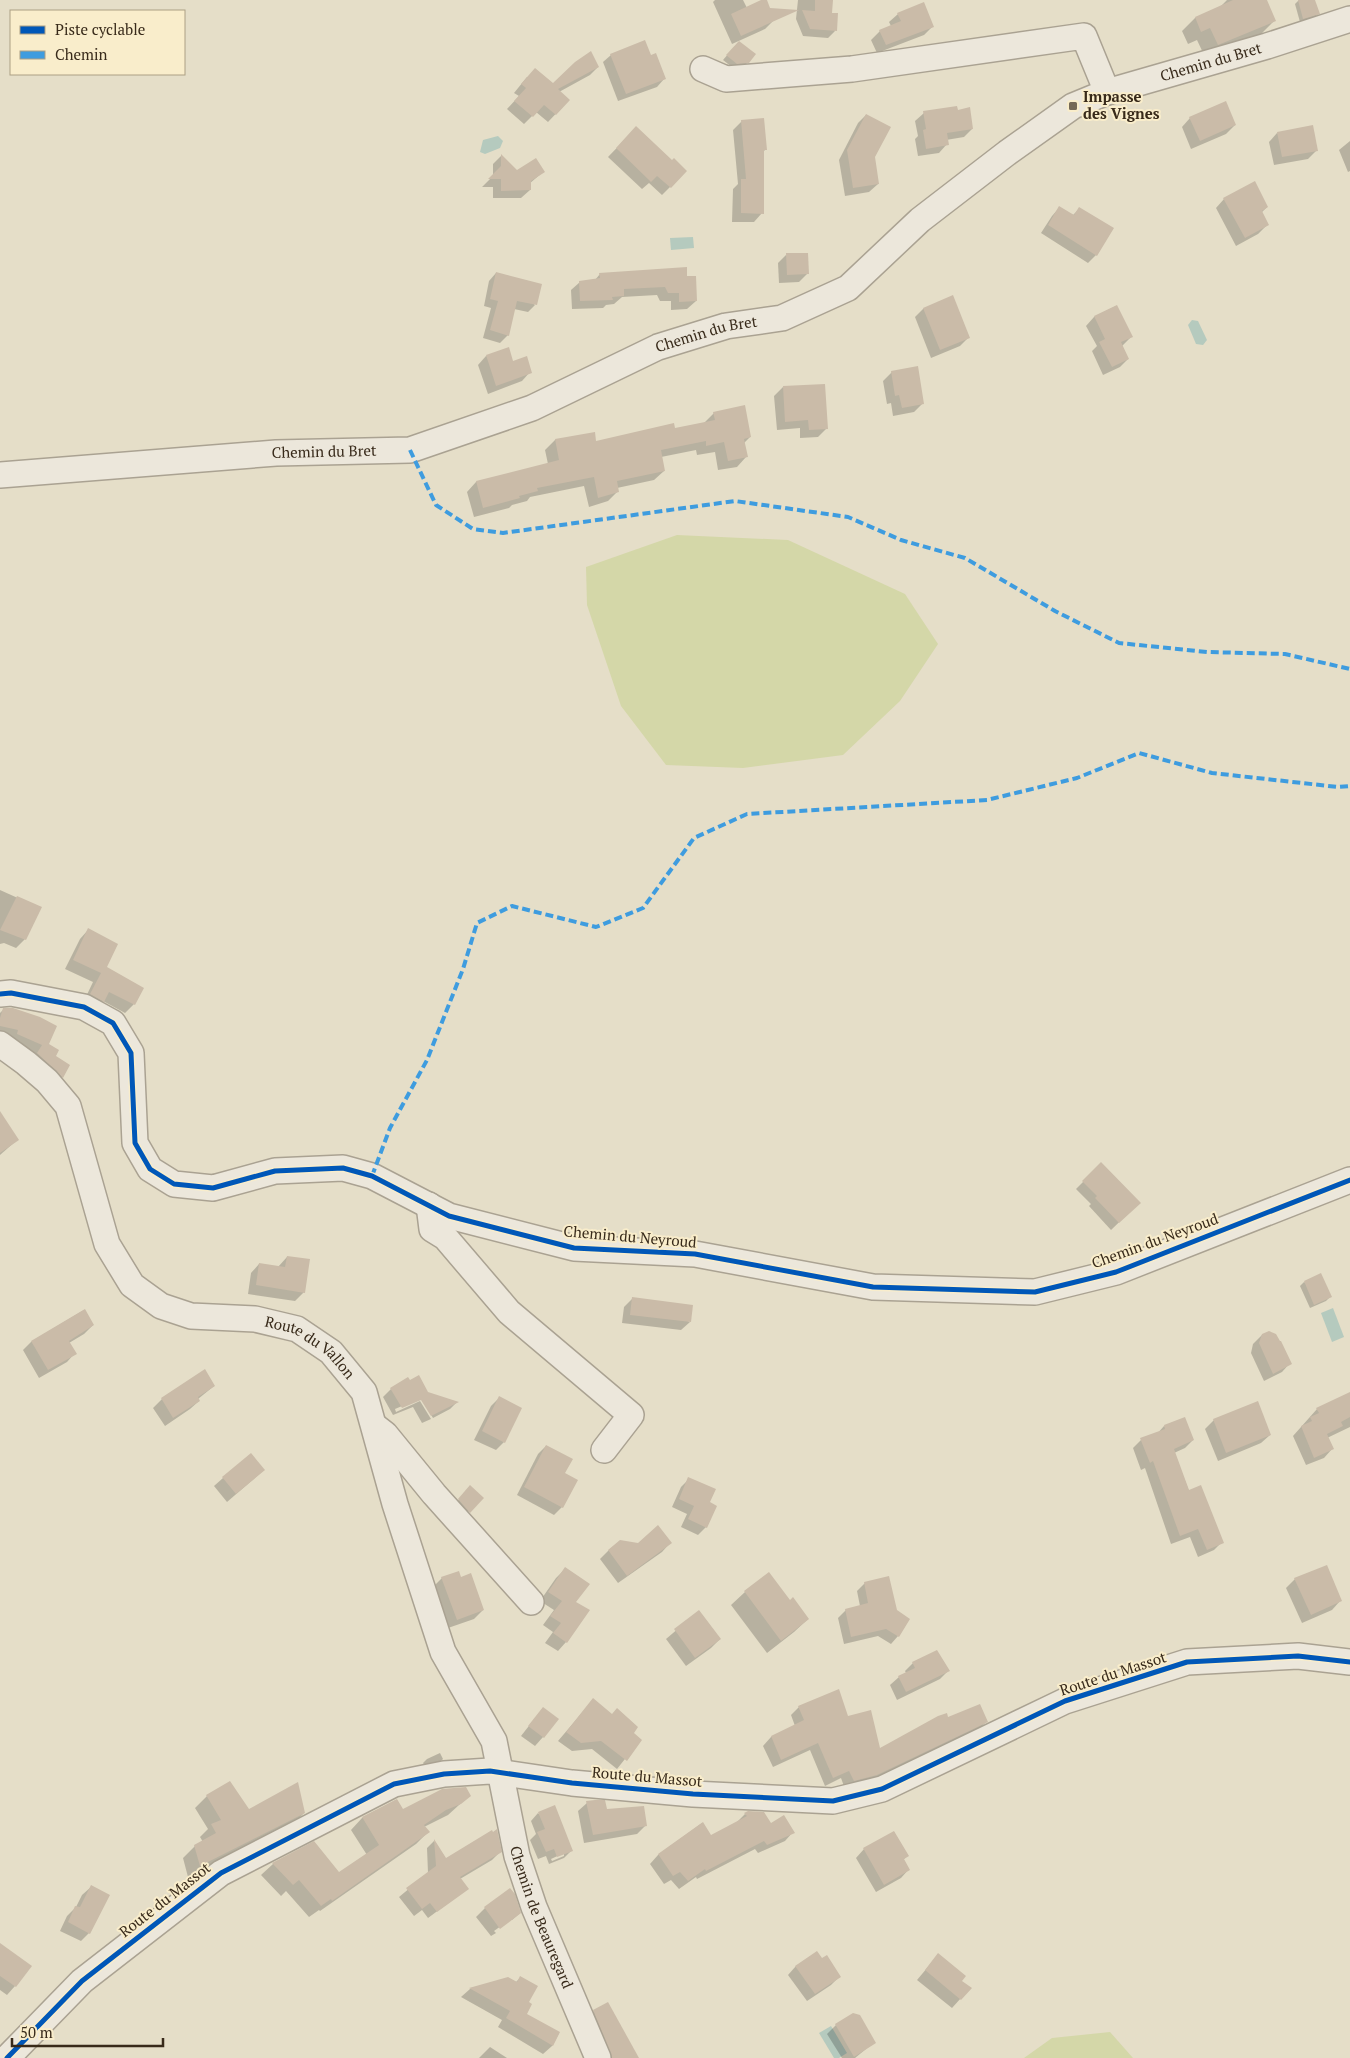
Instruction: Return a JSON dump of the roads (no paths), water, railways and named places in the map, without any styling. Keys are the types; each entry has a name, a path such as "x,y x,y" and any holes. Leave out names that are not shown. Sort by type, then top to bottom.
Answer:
{"street":[{"name":"Chemin du Bret","path":"0,475 276,453 410,450 532,408 658,346 726,326 782,318 848,288 920,220 1007,153 1073,106 1108,92 1267,46 1350,19"},
{"path":"703,69 726,79 852,69 1084,36 1108,92"},
{"name":"Chemin du Neyroud","path":"0,994 12,993 84,1007 113,1023 131,1053 135,1143 150,1169 174,1184 213,1188 275,1171 343,1168 372,1176 450,1216 574,1248 695,1254 872,1287 1035,1292 1116,1272 1350,1180"},
{"name":"Route du Vallon","path":"0,1044 26,1063 47,1082 68,1106 107,1244 132,1285 161,1306 191,1316 255,1319 297,1329 331,1352 364,1392 395,1504 442,1652 494,1741 499,1772"},
{"path":"429,1205 432,1229 445,1237 509,1312 631,1415 604,1450"},
{"path":"374,1425 385,1434 434,1494 531,1602"},
{"name":"Route du Massot","path":"7,2058 82,1981 221,1873 394,1784 444,1774 499,1772 572,1783 693,1794 833,1801 882,1789 1065,1702 1187,1662 1298,1656 1350,1662"},
{"name":"Chemin de Beauregard","path":"499,1772 517,1856 534,1907 598,2058"}],"place":[{"name":"Impasse des Vignes","path":"1073,106"}]}
